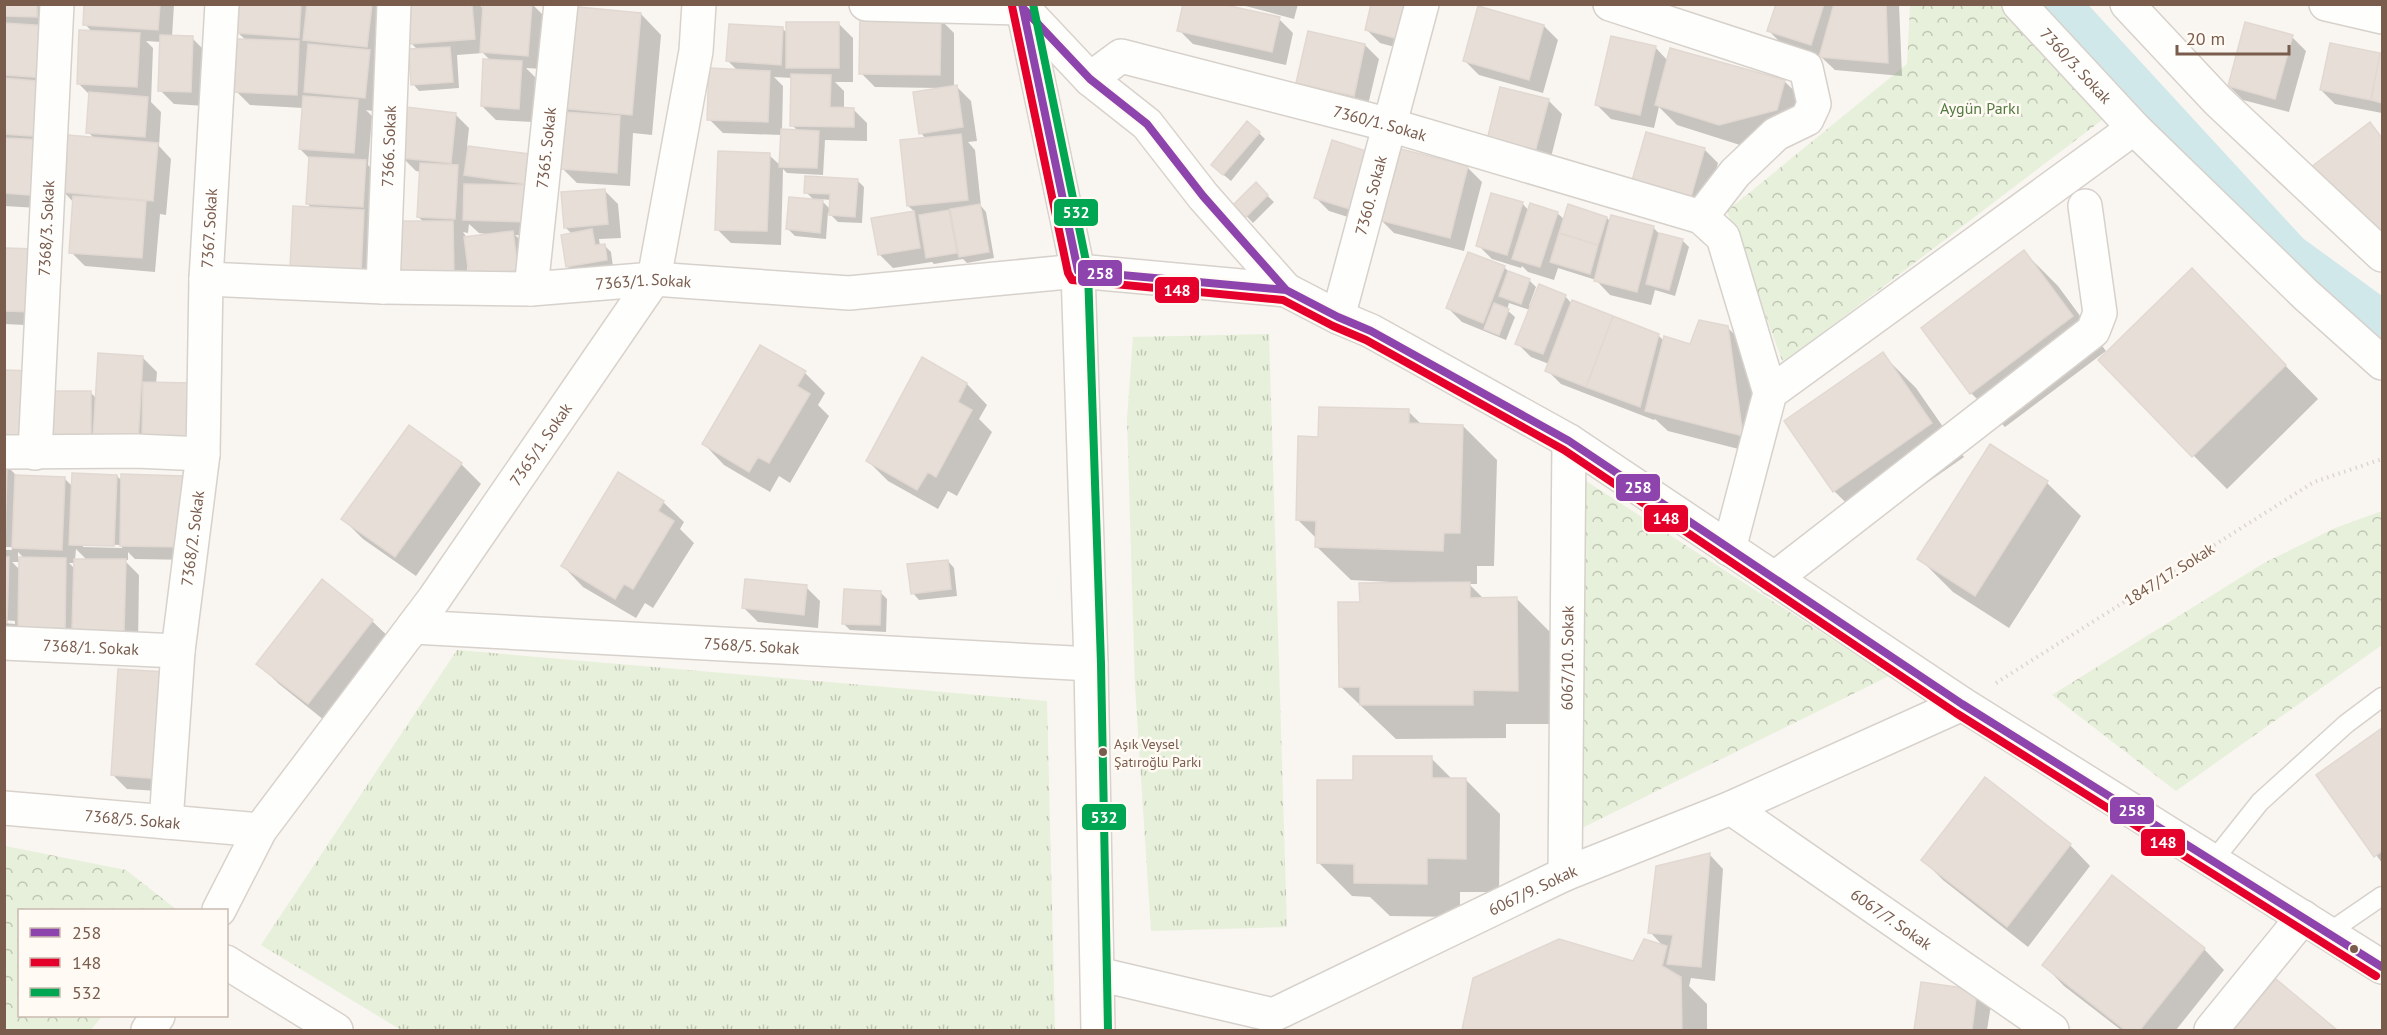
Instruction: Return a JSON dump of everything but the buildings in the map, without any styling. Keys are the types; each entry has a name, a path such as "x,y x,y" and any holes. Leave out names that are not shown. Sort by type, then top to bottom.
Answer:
{"street":[{"name":"7368/3. Sokak","path":"20,452 57,4"},
{"name":"7367. Sokak","path":"203,454 206,279 222,4"},
{"name":"7366. Sokak","path":"383,287 394,4"},
{"name":"7365. Sokak","path":"531,289 561,4"},
{"name":"7365/1. Sokak","path":"220,909 260,830 413,627 654,279 696,51 699,4"},
{"path":"866,4 1022,6 1090,79 1147,124 1203,196 1286,290 1371,331 1569,441 1962,704 2382,967"},
{"name":"7360. Sokak","path":"1338,317 1422,4"},
{"path":"1610,4 1806,68 1813,92 1814,104 1807,118 1776,134 1688,213 1723,237 1770,393 1729,549"},
{"name":"7360/3. Sokak","path":"2019,4 2134,128 2306,296 2382,363"},
{"path":"2127,4 2218,101 2382,255"},
{"path":"2326,4 2382,16"},
{"path":"1022,6 1078,271 1091,664 1098,1030"},
{"name":"7360/1. Sokak","path":"1090,79 1121,56 1390,125 1688,213"},
{"path":"1770,393 2134,128"},
{"path":"1774,579 2093,331 2100,313 2085,206"},
{"name":"7363/1. Sokak","path":"206,279 383,287 531,289 654,279 849,293 1078,271 1286,290"},
{"name":"6067/10. Sokak","path":"1565,874 1569,441"},
{"path":"20,452 136,451 203,454"},
{"name":"7368/2. Sokak","path":"166,822 178,651 203,454"},
{"name":"7568/5. Sokak","path":"413,627 1091,664"},
{"name":"7368/1. Sokak","path":"4,644 178,651"},
{"name":"6067/9. Sokak","path":"1098,974 1277,1023 1565,874 1731,808 1962,704"},
{"name":"7368/5. Sokak","path":"4,808 260,830"},
{"name":"6067/7. Sokak","path":"1731,808 2052,1030"},
{"path":"2211,1030 2316,925"},
{"path":"228,963 336,1030"},
{"path":"148,1030 157,1017"}],"lane":[{"path":"2213,861 2260,802 2346,724 2382,697"},
{"path":"2316,925 2382,896"}],"path":[{"name":"1847/17. Sokak","path":"1962,704 2314,482 2382,459"}],"green space":[{"name":"Aygün Parkı","path":"1910,5 2000,5 2106,117 1783,363 1727,211 1907,64"},
{"path":"1269,334 1287,927 1151,931 1135,686 1127,419 1133,337"},
{"path":"1575,474 1889,676 1578,830"},
{"path":"2382,511 2382,645 2176,791 2052,695 2264,563 2335,528"},
{"path":"457,650 1047,701 1055,1030 401,1030 261,945"},
{"path":"5,846 126,870 176,909 18,909 18,1017 101,1017 91,1030 5,1030"}],"waterway":[{"path":"2061,4 2290,253 2382,320"}],"transit line":[{"name":"258","path":"1022,4 1078,271 1286,290 1371,331 1569,441 1962,704 2382,967"},
{"name":"532","path":"1033,4 1088,271 1101,664 1108,1030"},
{"name":"148","path":"1012,6 1068,273 1072,280 1283,300 1366,340 1564,450 1956,713 2376,976"},
{"name":"258","path":"1023,8 1090,79 1147,124 1203,196 1286,290"}],"place":[{"name":"Aşık Veysel Şatıroğlu Parkı","path":"1103,752"}]}
